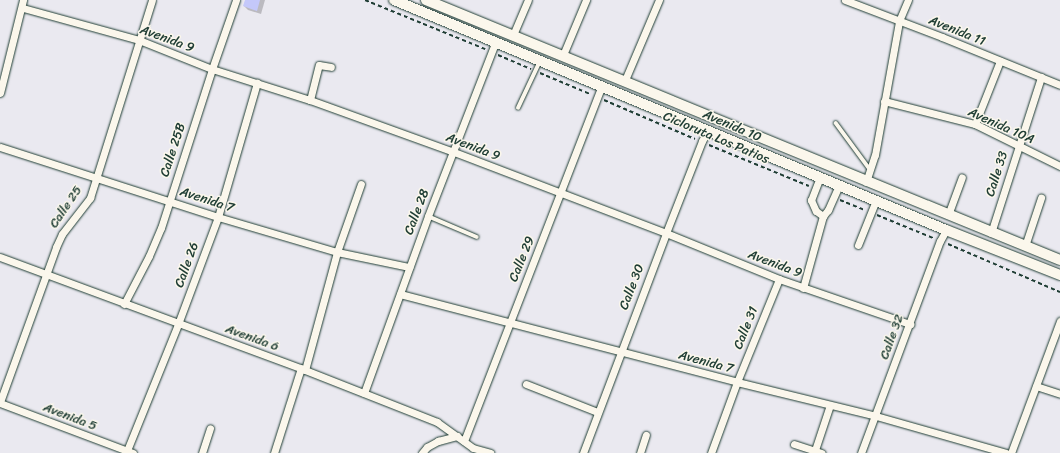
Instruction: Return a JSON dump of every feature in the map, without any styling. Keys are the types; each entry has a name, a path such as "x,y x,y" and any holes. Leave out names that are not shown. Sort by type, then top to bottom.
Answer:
{"main road":[{"name":"Avenida 10","path":"394,0 496,41 946,230 1060,275"},
{"name":"Avenida 10","path":"428,0 626,80 866,182 1060,260"}],"street":[{"path":"0,93 23,8 23,0"},
{"name":"Calle 25","path":"0,402 62,234 90,198 152,0"},
{"name":"Calle 25B","path":"124,304 149,256 170,200 236,0"},
{"path":"513,35 528,0"},
{"path":"563,55 586,0"},
{"path":"626,80 659,0"},
{"name":"Avenida 11","path":"845,0 1060,85"},
{"path":"866,182 875,154 899,21 908,0"},
{"name":"Avenida 9","path":"23,8 139,40 212,69 310,100 454,152 666,233 802,288 910,324"},
{"name":"Calle 28","path":"364,393 428,216 496,41"},
{"path":"975,124 1000,61"},
{"path":"310,100 319,65 331,67"},
{"name":"Calle 33","path":"991,233 1041,77"},
{"name":"Calle 26","path":"128,452 218,217 257,83"},
{"name":"Calle 29","path":"464,441 602,86"},
{"name":"Avenida 10A","path":"884,101 975,124 1060,166"},
{"name":"Calle 30","path":"582,453 666,233 708,130"},
{"name":"Avenida 7","path":"0,147 170,200 218,217 337,252 409,267"},
{"path":"820,177 811,200 816,211 823,216"},
{"path":"948,215 962,177"},
{"path":"274,453 303,369 337,252 361,184"},
{"path":"802,288 823,216 839,185"},
{"path":"1025,246 1041,198"},
{"path":"858,245 876,200"},
{"name":"Calle 32","path":"861,453 940,240 946,230"},
{"name":"Avenida 6","path":"0,258 303,369 437,422 473,448 490,453"},
{"name":"Calle 31","path":"711,453 737,382 779,279"},
{"name":"Avenida 7","path":"400,294 510,321 620,352 737,382 876,416 1006,453"},
{"path":"1011,453 1060,321"},
{"path":"526,384 597,412"},
{"path":"1036,386 1060,394"},
{"name":"Avenida 5","path":"0,402 128,452"},
{"path":"815,450 830,405"},
{"path":"202,453 210,428"},
{"path":"640,453 646,435"},
{"path":"422,453 427,447 438,441 457,436"},
{"path":"794,444 822,453"}],"lane":[{"path":"518,108 541,60"},
{"path":"836,123 864,158 870,169"},
{"path":"428,216 477,237"}],"path":[{"name":"Cicloruta Los Patios","path":"365,0 815,188"},
{"path":"834,197 940,240 1060,292"}],"building":[{"path":"245,0 260,0 257,11 243,6"}]}
